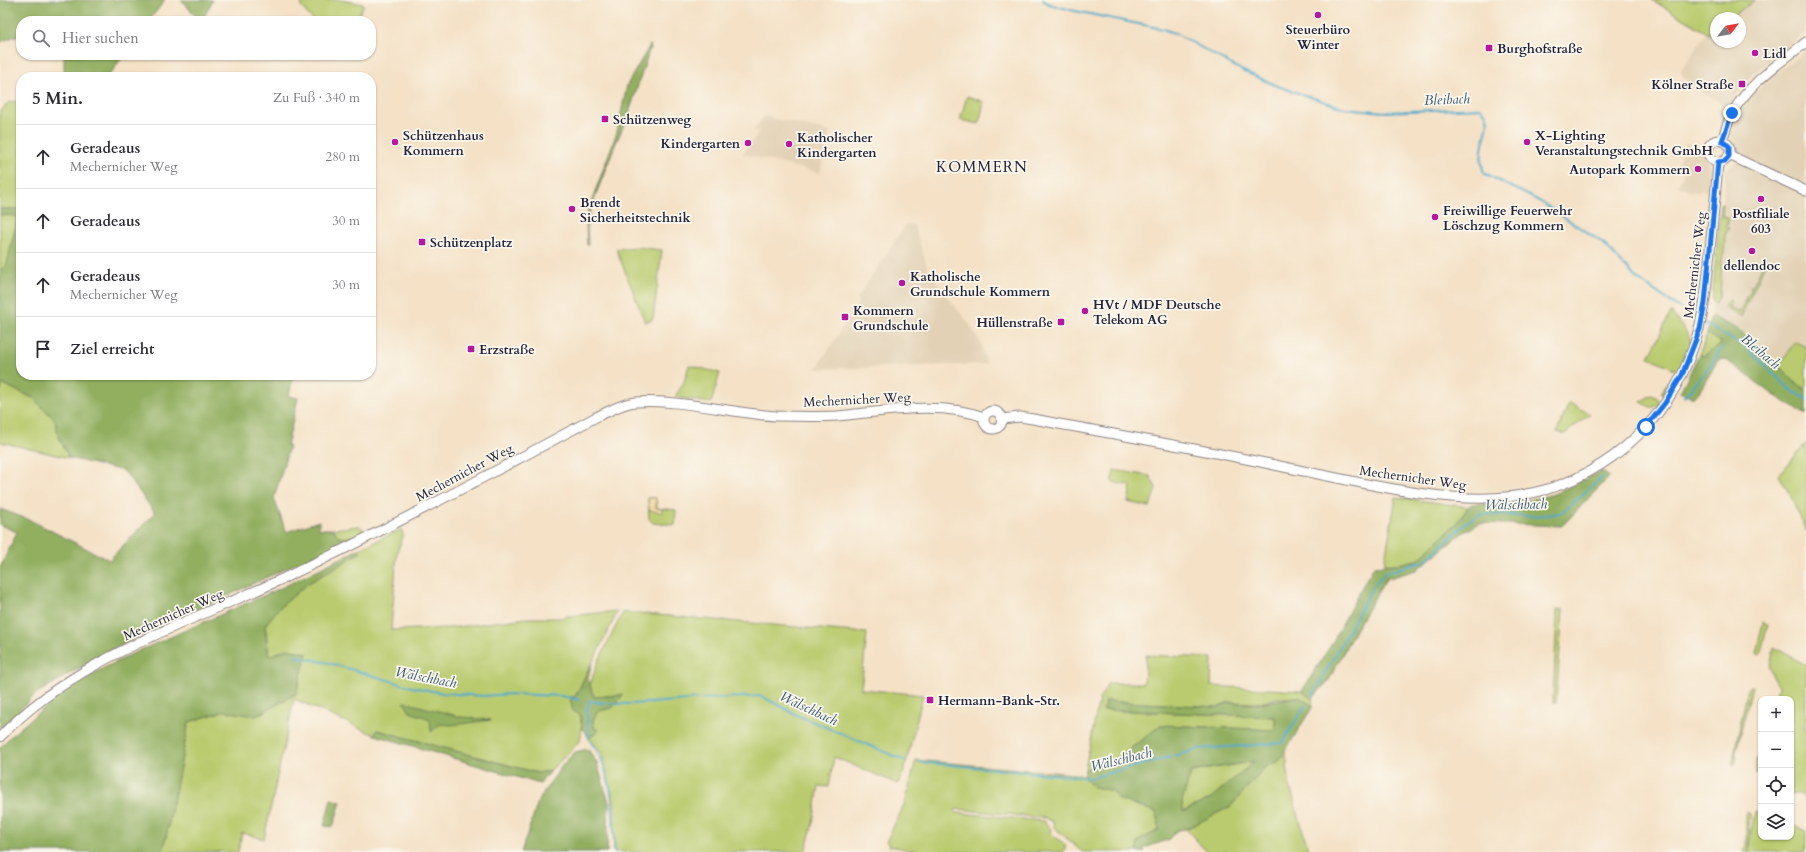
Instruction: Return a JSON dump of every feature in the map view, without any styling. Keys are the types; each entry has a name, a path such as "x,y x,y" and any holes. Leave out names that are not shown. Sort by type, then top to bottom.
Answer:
{"street":[{"path":"1722,141 1732,113 1751,88 1769,70 1806,42"},
{"path":"1722,141 1729,146 1729,156 1725,161 1718,162 1712,159 1709,150 1715,142 1722,141"},
{"path":"1729,156 1806,191"},
{"name":"Mechernicher Weg","path":"0,737 25,713 62,685 89,668 133,645 256,591 356,543 596,417 629,403 676,402 778,416 837,416 887,410 963,410 984,417 987,426 993,429 999,426 1001,419 1020,417 1040,420 1424,494 1465,499 1504,498 1544,490 1577,478 1608,460 1634,440 1651,423 1675,387 1691,355 1700,329 1703,313 1718,162"}],"shaded area":[{"path":"1755,0 1806,0 1806,32 1751,76 1727,107 1683,78 1681,71 1706,33 1710,33 1710,48 1746,48 1746,12 1738,12"},
{"path":"1806,50 1806,347 1795,342 1779,365 1737,329 1711,316 1726,170 1738,160 1731,136 1740,112 1753,94 1770,78"},
{"name":"Katholischer Kindergarten","path":"764,116 830,132 820,173 743,154 758,133 754,130"},
{"name":"Autopark Kommern","path":"1686,142 1702,150 1704,153 1711,170 1707,192 1701,189 1700,192 1688,191 1678,186 1686,167 1678,163"},
{"name":"Katholische Grundschule Kommern","path":"906,224 914,225 928,270 947,297 968,322 981,344 987,364 816,369 859,302 857,299"}],"green space":[{"path":"0,0 165,0 153,16 16,16 16,36 0,42"},
{"path":"181,0 213,0 205,16 195,16"},
{"path":"302,0 340,0 364,4 358,16 309,16 301,7"},
{"path":"1652,0 1755,0 1738,12 1710,12 1709,34"},
{"path":"650,45 628,116 590,210 587,224 587,245 586,223 588,211 617,132 627,85"},
{"path":"64,60 120,60 112,72 64,72"},
{"path":"967,96 984,102 979,124 960,120"},
{"path":"16,101 16,209 0,209 0,112 9,102"},
{"path":"1721,204 1723,204 1722,216 1729,219 1726,227 1729,228 1725,235 1720,295 1715,304 1712,300"},
{"path":"0,209 16,209 16,216 0,215"},
{"path":"0,215 16,215 16,224 7,264 0,271"},
{"path":"16,225 16,380 292,380 289,396 298,398 287,446 289,447 274,498 286,532 319,521 319,529 333,529 340,538 353,537 103,654 37,693 0,729 0,568 17,532 0,525 0,509 30,520 109,560 155,513 124,471 69,458 58,435 55,420 33,398 3,384 0,392 0,271 7,264"},
{"path":"636,247 662,250 653,319 645,322 616,249"},
{"path":"1764,258 1767,260 1741,317 1724,308 1728,300 1731,301 1729,307 1740,312 1752,288 1749,286 1752,287 1763,264"},
{"path":"1671,312 1689,336 1692,345 1670,389 1663,394 1661,393 1677,370 1649,357"},
{"path":"1711,316 1737,329 1779,365 1797,385 1806,389 1806,415 1774,395 1725,359 1718,360 1699,392 1692,398 1680,392 1699,355 1704,356 1722,343 1707,334"},
{"path":"1707,334 1722,343 1704,356 1699,355"},
{"path":"1795,342 1806,347 1806,389 1797,385 1779,365"},
{"path":"689,365 720,373 711,403 675,397 684,382"},
{"path":"3,384 33,398 55,420 58,435 69,458 0,442 0,392"},
{"path":"1651,395 1658,399 1658,407 1656,406 1652,408 1641,402"},
{"path":"1569,403 1590,414 1565,434 1557,432"},
{"path":"1806,443 1806,531 1793,501 1779,475"},
{"path":"1114,470 1150,476 1156,488 1150,507 1128,502 1131,486 1112,482"},
{"path":"1602,471 1609,477 1562,526 1480,523 1461,534 1416,570 1386,579 1355,630 1329,680 1312,699 1302,691 1332,643 1374,566 1398,564 1418,560 1458,522 1468,507 1472,504 1515,504 1554,494"},
{"path":"1396,497 1468,507 1458,522 1418,560 1398,564 1384,564"},
{"path":"648,498 656,498 657,508 676,510 675,525 653,523 649,519"},
{"path":"359,526 363,529 364,533 355,540 353,537 340,538 333,529"},
{"path":"402,529 403,536 397,552 391,630 449,628 527,618 564,618 567,616 618,611 575,697 570,697 580,714 582,728 580,741 550,771 538,773 377,730 375,735 294,699 264,839 242,833 238,852 163,852 189,722 224,711 256,716 296,694 307,653 287,649 269,656 265,625 278,609 307,584 361,552 359,549"},
{"path":"359,549 361,552 307,584 278,609 265,625 269,656 287,649 307,653 296,694 256,716 224,711 189,722 163,852 0,852 0,748 33,717 61,695 92,674 132,654 281,588"},
{"path":"1563,609 1556,702 1553,702 1557,610"},
{"path":"623,612 867,633 861,689 923,695 904,771 898,784 834,757 829,787 819,786 813,823 805,852 615,852 614,801 602,754 589,738 599,731 594,728 593,720 598,710 612,708 622,695 594,697 590,685 597,664"},
{"path":"1763,622 1768,625 1760,655 1756,653"},
{"path":"1774,647 1806,665 1806,798 1797,794 1794,794 1794,696 1776,696 1778,687 1769,668"},
{"path":"1146,655 1212,658 1211,686 1302,691 1312,699 1313,706 1299,697 1278,698 1260,703 1228,702 1218,707 1106,701 1103,710 1275,717 1275,730 1161,725 1114,762 1085,769 1099,700 1108,683 1144,683"},
{"path":"592,662 588,679 594,697 623,695 612,708 598,711 593,720 594,728 599,731 589,738 582,728 580,714 573,712 570,697 575,697"},
{"path":"1748,687 1752,687 1736,751 1735,764 1732,764"},
{"path":"1299,697 1313,706 1279,761 1265,767 1231,806 1186,829 1177,830 1170,839 1144,848 1144,852 1137,852 1138,841 1159,830 1156,812 1118,799 1113,791 1093,787 1084,778 1085,769 1114,761 1161,725 1275,730 1275,717 1103,710 1106,701 1218,707 1230,703 1255,704","holes":["1255,761 1211,798 1183,812 1182,801 1191,772"]},
{"path":"404,702 461,717 491,720 451,725 440,724 431,732 430,719 410,712"},
{"path":"377,730 537,773 550,771 540,784 375,735"},
{"path":"588,749 597,763 609,803 607,852 521,852 539,799 564,763 575,752"},
{"path":"1286,753 1289,783 1309,852 1207,852 1186,829 1231,806 1265,767 1279,761"},
{"path":"1758,757 1758,773 1756,774 1756,760"},
{"path":"916,760 1085,775 1084,778 1093,787 1113,791 1118,799 1156,812 1159,830 1138,841 1137,852 1082,852 1054,827 1052,821 1045,818 956,809 955,813 1044,821 1051,829 1050,833 1066,845 1064,852 921,852 889,846 886,842 905,803"},
{"path":"1256,761 1211,798 1183,812 1182,801 1191,772"},
{"path":"331,799 341,802 333,827 324,826"},
{"path":"1746,812 1750,814 1748,852 1744,852 1746,843"},
{"path":"1755,812 1758,813 1758,840 1794,840 1794,826 1806,831 1806,852 1749,852 1750,836"}],"sand":[{"path":"648,498 656,498 656,508 662,509 662,513 649,510"}],"waterway":[{"name":"Bleibach","path":"1043,0 1049,4 1075,11 1163,29 1177,34 1243,71 1280,87 1344,108 1385,112 1481,108 1485,112 1488,121 1482,151 1484,173 1541,202 1603,243 1637,279 1699,321"},
{"name":"Bleibach","path":"1703,323 1744,346 1791,390 1806,399"},
{"name":"Wälschbach","path":"1684,397 1703,375 1723,347"},
{"name":"Wälschbach","path":"1313,695 1372,588 1384,573 1425,561 1467,522 1481,514 1537,516 1561,513 1603,477"},
{"name":"Wälschbach","path":"294,656 329,663 412,687 443,693 483,696 510,694 562,696 580,700"},
{"name":"Wälschbach","path":"702,699 761,696 797,715 904,760"},
{"name":"Wälschbach","path":"589,739 587,711 589,701 630,704 697,699"},
{"name":"Wälschbach","path":"919,762 1091,778 1200,749 1282,743 1305,706"},
{"path":"591,742 599,754 604,767 611,795 614,824 614,852"}],"place":[{"name":"Steuerbüro Winter","path":"1318,15"},
{"name":"Burghofstraße","path":"1489,48"},
{"name":"Lidl","path":"1755,53"},
{"name":"Kölner Straße","path":"1742,84"},
{"name":"Schützenweg","path":"605,119"},
{"name":"Schützenhaus Kommern","path":"395,142"},
{"name":"X-Lighting Veranstaltungstechnik GmbH","path":"1527,142"},
{"name":"Kindergarten","path":"748,143"},
{"name":"Katholischer Kindergarten","path":"789,144"},
{"name":"Autopark Kommern","path":"1698,169"},
{"name":"Postfiliale 603","path":"1761,199"},
{"name":"Brendt Sicherheitstechnik","path":"572,209"},
{"name":"Freiwillige Feuerwehr Löschzug Kommern","path":"1435,217"},
{"name":"Schützenplatz","path":"422,242"},
{"name":"dellendoc","path":"1752,251"},
{"name":"Katholische Grundschule Kommern","path":"902,283"},
{"name":"HVt / MDF Deutsche Telekom AG","path":"1085,311"},
{"name":"Kommern Grundschule","path":"845,317"},
{"name":"Hüllenstraße","path":"1061,322"},
{"name":"Erzstraße","path":"471,349"},
{"name":"Hermann-Bank-Str.","path":"930,700"}],"district":[{"name":"KOMMERN","path":"982,167"}],"route":[{"path":"1646,427 1651,423 1665,403 1682,375 1700,329 1705,303 1718,162 1725,161 1729,156 1729,146 1722,141 1732,113"}]}
